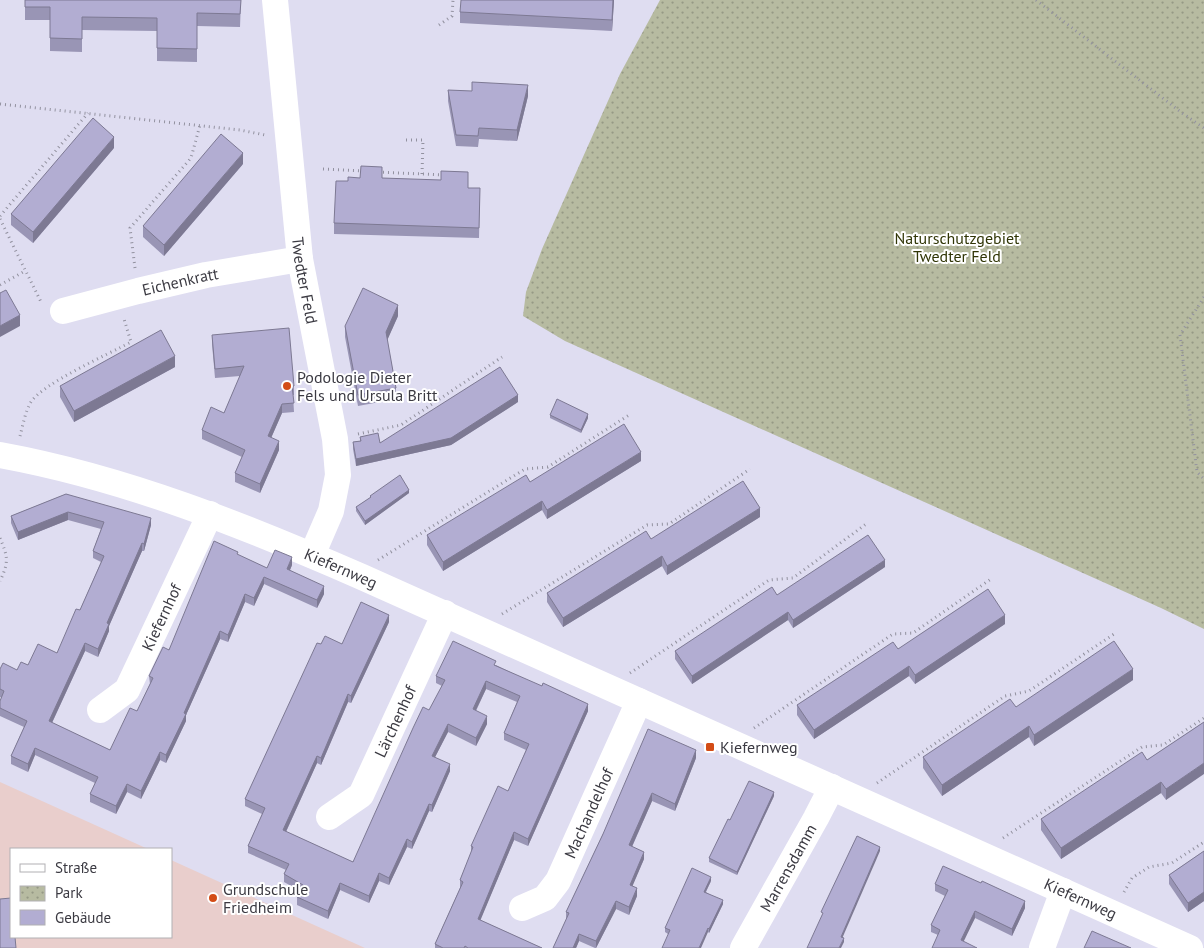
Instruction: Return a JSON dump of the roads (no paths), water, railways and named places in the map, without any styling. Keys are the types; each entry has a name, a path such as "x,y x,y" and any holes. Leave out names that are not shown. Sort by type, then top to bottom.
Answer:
{"street":[{"name":"Twedter Feld","path":"275,0 300,260 335,439 338,475 331,511 312,555"},
{"name":"Eichenkratt","path":"63,311 128,293 206,275 300,260"},
{"name":"Kiefernweg","path":"7,456 67,470 210,514 312,555 1190,948"},
{"name":"Kiefernhof","path":"100,710 127,690 210,514"},
{"name":"Lärchenhof","path":"329,817 361,794 445,613"},
{"name":"Machandelhof","path":"522,908 545,898 558,881 628,697"},
{"name":"Marrensdamm","path":"743,948 832,787"},
{"path":"1042,948 1064,891"}],"place":[{"name":"Podologie Dieter Fels und Ursula Britt","path":"287,386"},
{"name":"Kiefernweg","path":"710,747"},
{"name":"Grundschule Friedheim","path":"213,898"}],"park label":[{"name":"Naturschutzgebiet Twedter Feld","path":"957,247"}]}
